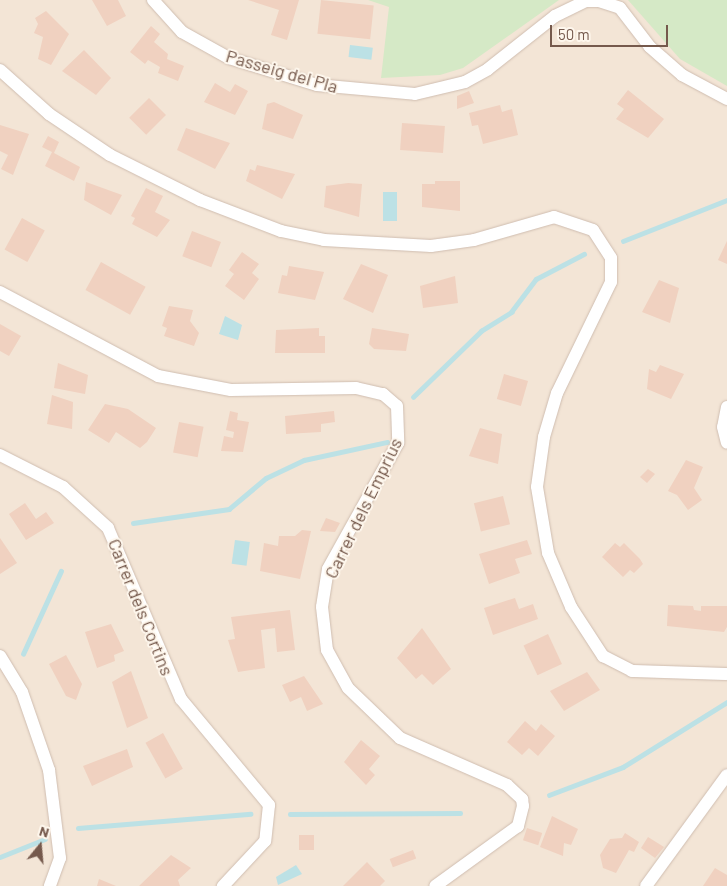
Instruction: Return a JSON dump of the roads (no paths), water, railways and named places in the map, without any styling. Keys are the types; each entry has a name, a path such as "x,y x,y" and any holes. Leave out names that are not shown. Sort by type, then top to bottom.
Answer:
{"street":[{"name":"Passeig del Pla","path":"153,0 182,32 229,58 317,85 415,94 465,82 488,69 570,6 586,1 609,2 620,8 665,62 698,86 727,99"},
{"path":"0,70 48,114 110,155 200,200 282,231 324,240 431,246 474,240 554,217 593,230 611,258 611,282 557,393 544,437 537,487 548,552 571,607 603,656 632,671 727,674"},
{"name":"Carrer dels Emprius","path":"0,292 158,376 231,390 356,388 383,394 397,406 398,443 328,569 322,607 327,650 348,688 400,738 506,785 522,798 523,806 518,826 435,886"},
{"path":"727,407 723,427 727,443"},
{"name":"Carrer dels Cortins","path":"0,455 63,487 108,528 181,699 269,805 265,841 223,886"},
{"path":"0,656 22,692 49,770 60,858 50,886"},
{"path":"646,886 727,776"}],"water":[{"path":"350,45 373,48 371,60 349,57"},
{"path":"383,192 397,192 397,221 383,221"},
{"path":"225,316 242,325 238,340 219,334"},
{"path":"235,540 250,542 247,566 232,564"},
{"path":"296,865 302,874 278,885 276,877"}],"waterway":[{"path":"623,241 727,200"},
{"path":"413,397 481,331 511,312 536,279 584,254"},
{"path":"133,523 229,509 266,478 304,460 387,442"},
{"path":"23,654 61,571"},
{"path":"549,795 623,767 727,702"},
{"path":"290,814 460,813"},
{"path":"78,828 250,814"},
{"path":"0,857 45,839"}]}
